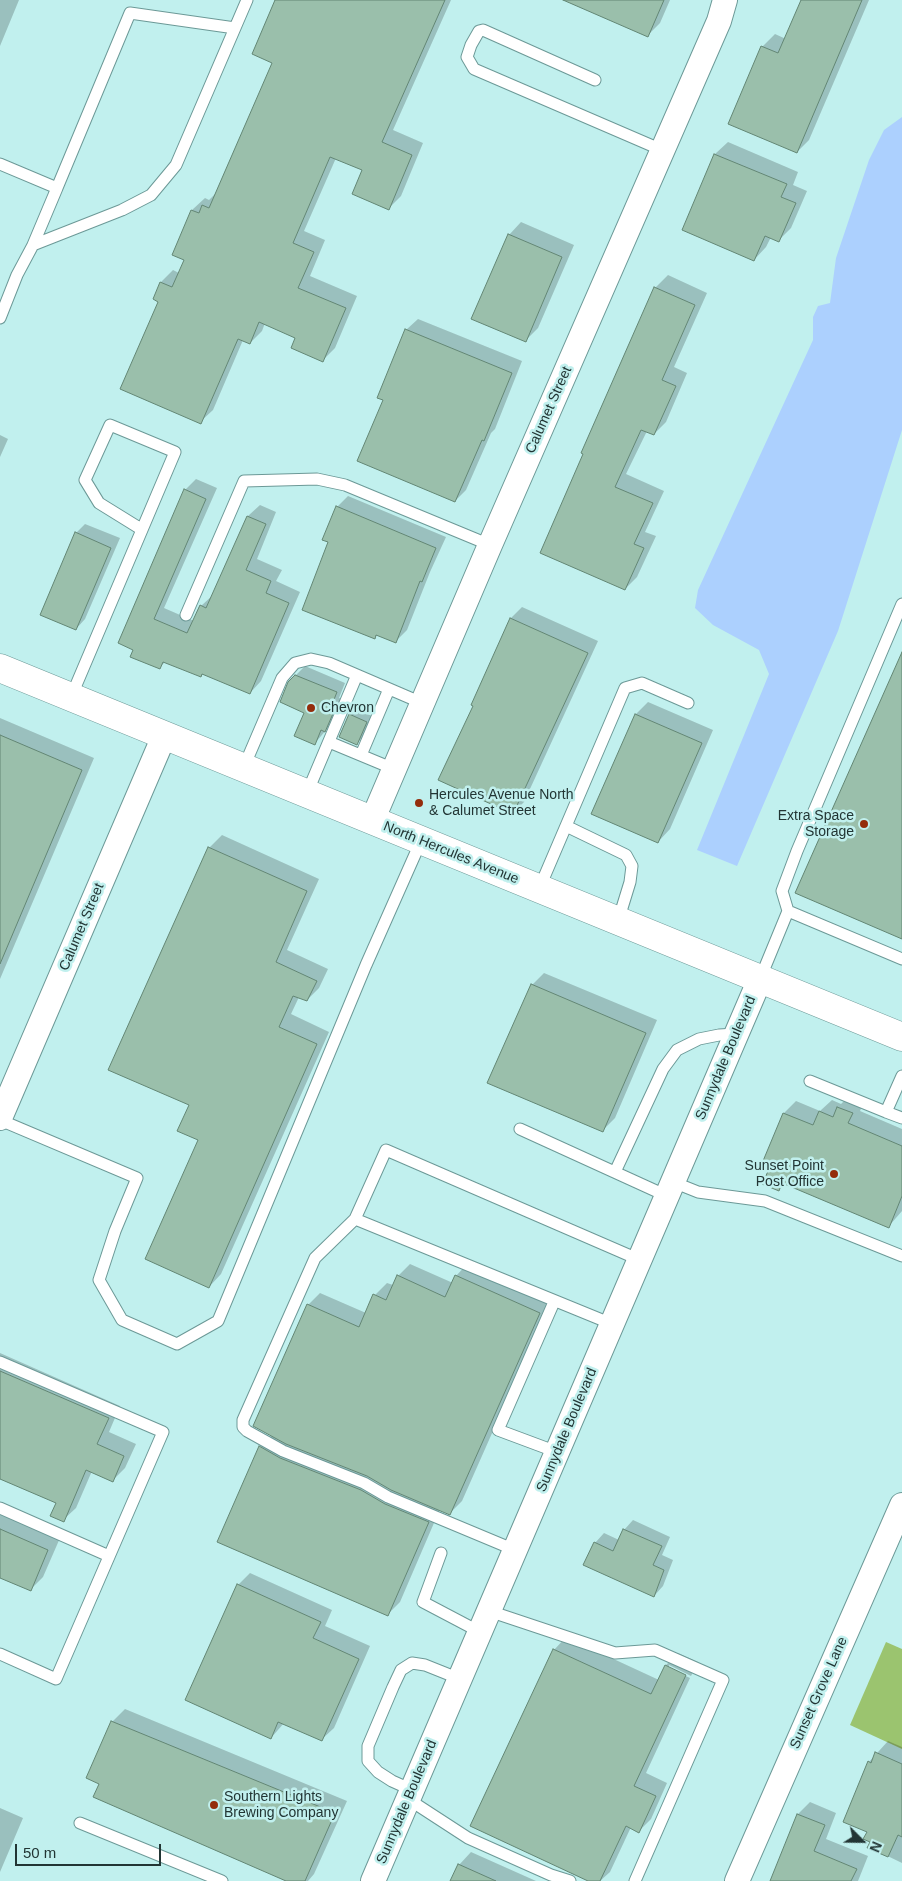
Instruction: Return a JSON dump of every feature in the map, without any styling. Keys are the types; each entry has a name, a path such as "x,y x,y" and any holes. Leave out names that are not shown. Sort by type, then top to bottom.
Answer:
{"street":[{"name":"Calumet Street","path":"372,821 490,545 719,21 725,0"},
{"name":"North Hercules Avenue","path":"0,668 902,1037"},
{"name":"Calumet Street","path":"1,1112 164,736"},
{"name":"Sunnydale Boulevard","path":"373,1881 760,979"},
{"name":"Sunset Grove Lane","path":"736,1881 902,1505"}],"lane":[{"path":"33,245 122,210 150,195 176,165 247,0"},
{"path":"0,318 17,276 33,245 130,13 235,28"},
{"path":"596,80 483,30 479,31 467,57 474,69 662,150"},
{"path":"0,164 57,188"},
{"path":"71,697 175,452 110,425 86,480 99,503 142,529"},
{"path":"186,615 244,482 317,479 345,485 490,545"},
{"path":"760,979 788,912 782,891 797,851 902,604"},
{"path":"244,769 282,678 295,663 311,659 329,663 422,703"},
{"path":"307,794 357,675"},
{"path":"539,889 625,688 642,683 688,703"},
{"path":"361,755 389,689"},
{"path":"329,742 394,769"},
{"path":"566,826 626,855 632,866 630,882 618,921"},
{"path":"1,1112 137,1178 115,1231 99,1280 122,1320 177,1344 218,1321 366,965 421,841"},
{"path":"788,912 902,959"},
{"path":"614,1172 662,1069 677,1050 699,1039 736,1034"},
{"path":"886,1112 902,1076"},
{"path":"810,1081 902,1118"},
{"path":"520,1129 614,1172 670,1189 764,1201 902,1256"},
{"path":"515,1550 388,1497 364,1483 283,1451 253,1435 243,1426 243,1420 315,1258 355,1219 386,1150 640,1260"},
{"path":"355,1219 554,1302 612,1324"},
{"path":"554,1302 498,1430 557,1452"},
{"path":"0,1362 163,1432 56,1679 0,1654"},
{"path":"0,1508 109,1556"},
{"path":"441,1553 423,1602 485,1621 615,1653 655,1650 723,1680 635,1881"},
{"path":"460,1679 425,1665 412,1663 401,1670 368,1746 368,1761 378,1772 468,1838 551,1875 570,1881"},
{"path":"80,1823 197,1876 222,1881"}],"green space":[{"path":"886,1642 902,1649 902,1749 850,1725"}],"water":[{"path":"902,117 902,430 838,631 737,866 697,850 769,674 759,650 713,625 695,608 698,590 813,340 813,317 818,306 830,303 836,258 869,160 884,130"}],"building":[{"path":"275,0 445,0 382,142 412,155 389,210 352,194 362,170 330,157 293,243 314,252 298,288 346,308 323,362 291,348 295,338 259,322 250,344 238,339 201,424 120,389 158,302 153,299 160,282 172,287 184,260 172,255 191,210 199,213 202,205 209,208 272,63 252,54"},
{"path":"563,0 664,0 648,37"},
{"path":"801,0 862,0 797,153 728,124 761,46 778,53"},
{"path":"714,154 787,184 781,197 796,203 779,242 765,236 754,261 682,230"},
{"path":"508,234 562,257 526,342 471,319"},
{"path":"654,287 695,305 662,380 676,386 654,435 641,430 615,487 653,503 634,544 644,548 625,590 540,553 583,454 581,453"},
{"path":"405,329 512,373 484,441 482,440 455,502 357,461 383,400 377,398"},
{"path":"184,489 206,499 154,619 187,633 200,605 206,608 247,516 266,524 246,570 271,581 266,593 289,603 250,694 202,674 201,677 163,662 160,669 130,657 133,650 118,643"},
{"path":"336,506 436,548 422,582 420,581 396,643 376,635 375,639 302,610 328,542 322,540"},
{"path":"75,532 111,548 76,630 40,615"},
{"path":"510,618 588,653 513,814 438,780 473,706 471,705"},
{"name":"Extra Space Storage","path":"902,652 902,939 795,893"},
{"name":"Chevron","path":"295,675 337,692 331,707 335,709 325,732 321,730 315,745 294,736 304,713 280,702 288,682"},
{"path":"349,714 367,722 357,745 339,737"},
{"path":"635,714 702,743 658,843 591,814"},
{"path":"0,735 82,770 0,964"},
{"path":"208,847 307,891 276,962 317,981 307,1001 293,996 279,1027 317,1044 209,1288 145,1259 198,1140 177,1131 189,1105 108,1070"},
{"path":"531,984 646,1033 603,1132 487,1083"},
{"name":"Sunset Point Post Office","path":"837,1107 853,1113 848,1123 902,1146 902,1196 889,1228 782,1183 779,1191 762,1184 771,1165 763,1161 783,1113 813,1125 819,1111 833,1117"},
{"path":"397,1275 445,1297 455,1275 540,1313 450,1515 391,1490 367,1476 286,1444 253,1426 307,1304 359,1327 373,1294 386,1300"},
{"path":"0,1371 109,1418 97,1444 124,1456 113,1482 86,1470 64,1522 50,1516 56,1503 0,1479"},
{"path":"259,1446 280,1458 361,1490 385,1504 429,1522 388,1616 217,1542"},
{"path":"0,1529 48,1550 31,1591 0,1578"},
{"path":"623,1529 662,1546 653,1565 664,1570 654,1597 583,1565 594,1542 613,1551"},
{"path":"237,1584 321,1622 313,1638 359,1659 322,1741 278,1722 271,1739 185,1700"},
{"path":"553,1649 651,1694 665,1665 686,1675 634,1786 656,1796 639,1833 626,1826 600,1881 588,1881 470,1826"},
{"name":"Southern Lights Brewing Company","path":"111,1721 335,1813 305,1881 286,1881 93,1797 99,1784 86,1778"},
{"path":"875,1752 902,1764 902,1837 898,1835 888,1857 867,1848 870,1842 863,1839 867,1832 843,1822 868,1761 871,1763"},
{"path":"797,1814 825,1825 814,1851 857,1869 851,1881 770,1881"},
{"path":"458,1864 496,1881 450,1881"}],"place":[{"name":"Chevron","path":"311,708"},
{"name":"Hercules Avenue North & Calumet Street","path":"419,803"},
{"name":"Extra Space Storage","path":"864,824"},
{"name":"Sunset Point Post Office","path":"834,1174"},
{"name":"Southern Lights Brewing Company","path":"214,1805"}]}
